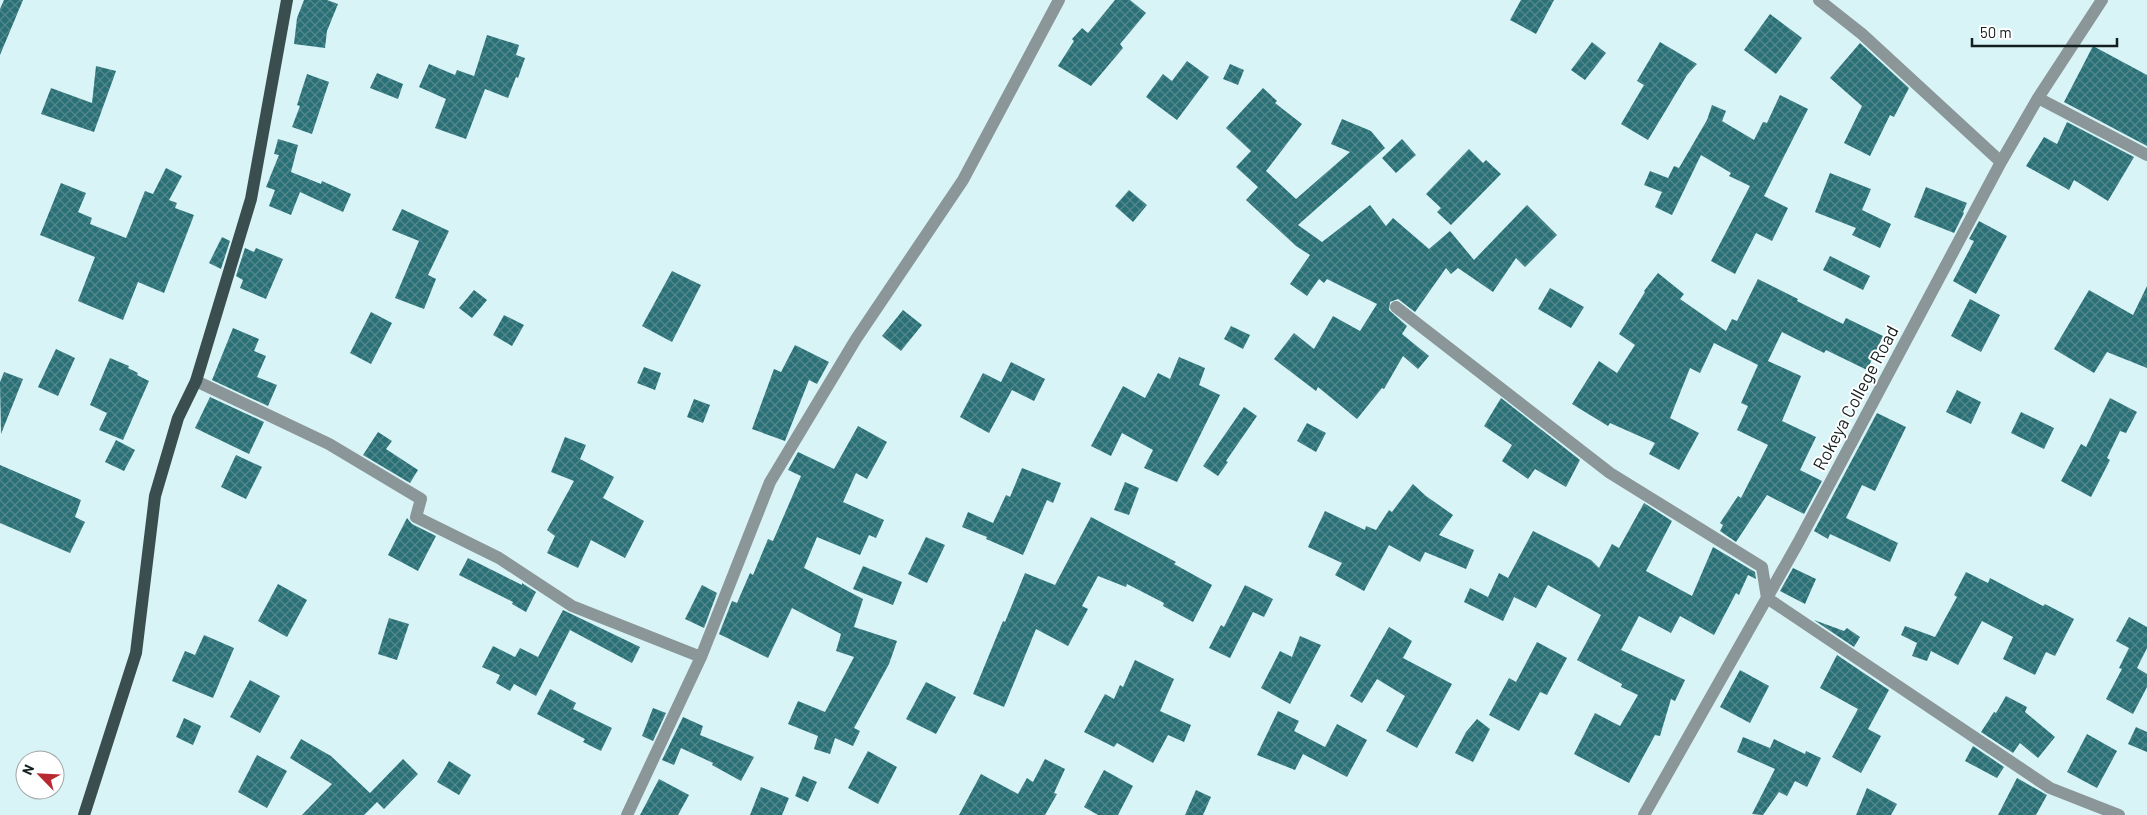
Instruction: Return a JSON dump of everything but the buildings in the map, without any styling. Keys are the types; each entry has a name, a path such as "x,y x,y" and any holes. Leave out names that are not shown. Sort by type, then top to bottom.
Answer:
{"main road":[{"path":"84,815 136,653 155,496 178,418 196,381 251,199 287,0"}],"street":[{"path":"627,815 701,657 770,482 856,339 963,180 1059,0"},
{"path":"1819,0 1862,34 2001,162"},
{"name":"Rokeya College Road","path":"1644,815 1798,543 2001,162 2038,98 2102,0"},
{"path":"2038,98 2147,155"},
{"path":"1396,307 1610,473 1762,567 1767,598 2050,788 2119,815"},
{"path":"196,381 329,444 421,499 416,517 499,558 572,606 701,657"}]}
